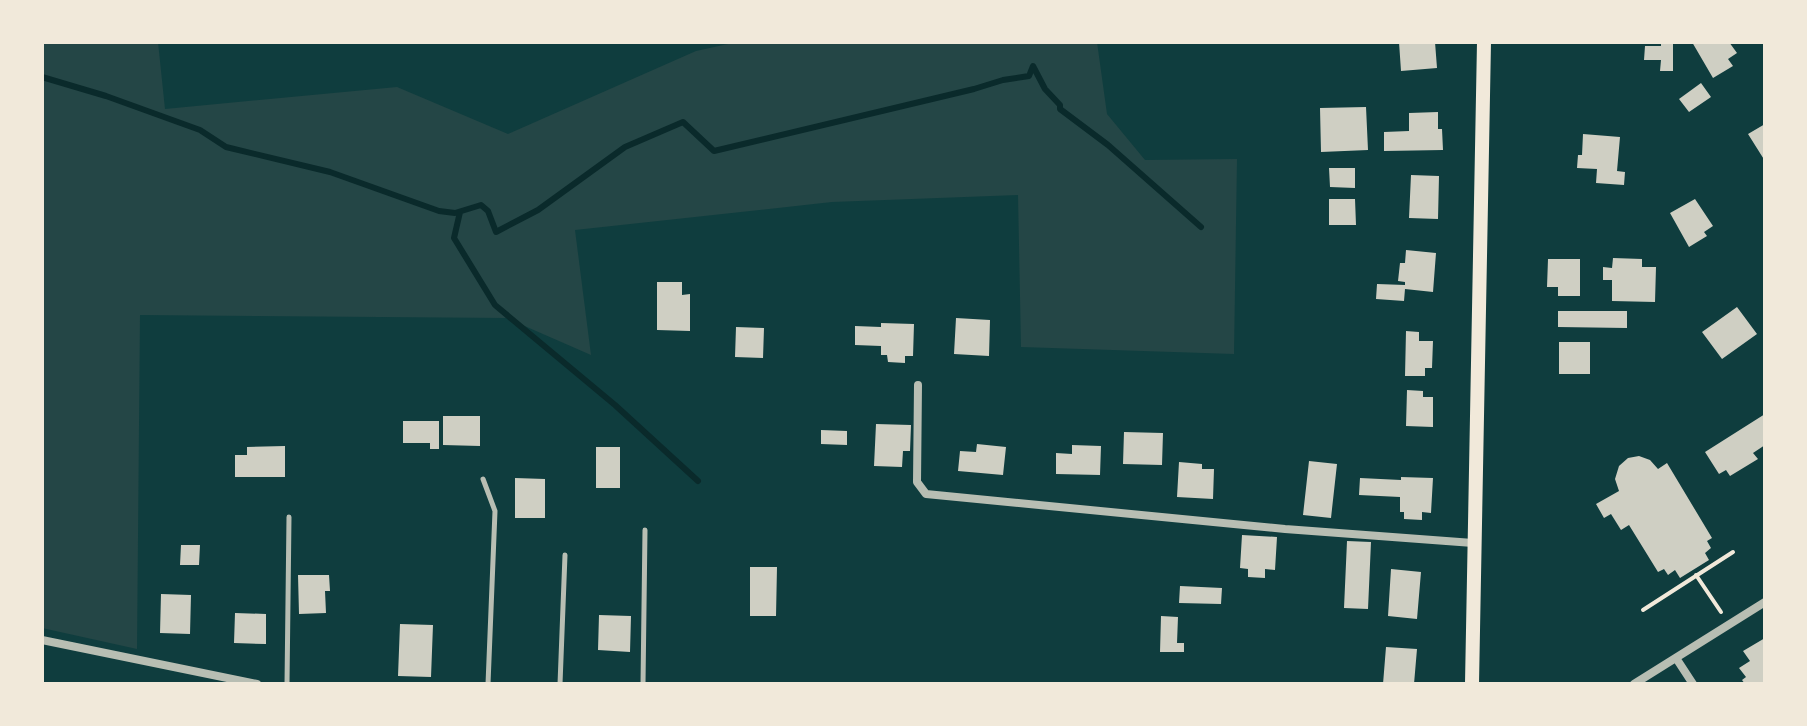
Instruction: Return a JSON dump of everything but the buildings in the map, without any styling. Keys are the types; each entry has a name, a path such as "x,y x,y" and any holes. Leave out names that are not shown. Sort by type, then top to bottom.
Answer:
{"main road":[{"path":"1472,684 1484,42"}],"street":[{"path":"918,385 917,482 926,494 1285,529 1473,543"},
{"path":"1634,684 1765,602"},
{"path":"42,640 257,684"},
{"path":"1676,658 1693,684"}],"lane":[{"path":"483,479 495,511 488,684"},
{"path":"287,684 289,517"},
{"path":"643,684 645,530"},
{"path":"560,684 565,555"}],"path":[{"path":"1643,610 1733,552"},
{"path":"1696,575 1729,624"}],"shaded area":[{"path":"42,42 158,42 165,109 397,87 508,134 696,51 737,42 1097,42 1107,114 1145,160 1237,159 1234,354 1021,347 1018,195 832,202 575,230 591,355 506,318 140,315 137,649 42,628"}],"waterway":[{"path":"42,77 200,130 226,147 330,172 439,211 455,213 481,205 488,211 496,232 538,210 625,147 683,122 714,151 1029,76 1033,66 1060,109 1108,145 1201,227"},
{"path":"460,212 454,238 495,305 615,405 698,481"}]}
